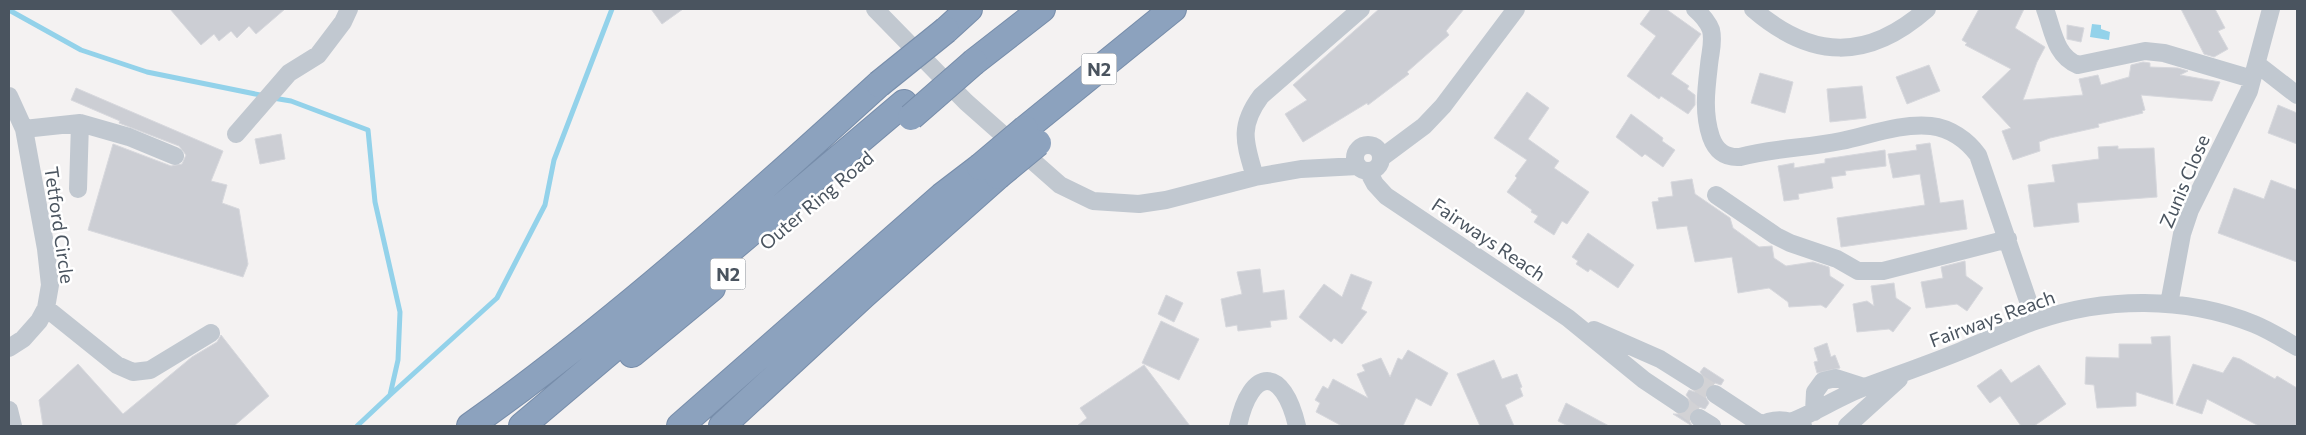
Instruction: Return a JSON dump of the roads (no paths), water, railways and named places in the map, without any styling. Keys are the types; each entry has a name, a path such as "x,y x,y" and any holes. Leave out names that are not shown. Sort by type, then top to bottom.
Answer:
{"highway":[{"path":"470,426 533,382 718,230 879,84 969,9"},
{"path":"969,57 1014,9"},
{"name":"Outer Ring Road","path":"542,426 665,329 969,57 1042,9"},
{"name":"N2","path":"680,426 942,196 989,172 1031,136 1148,28 1173,9"},
{"path":"522,426 908,110"},
{"path":"722,426 864,295 989,172"},
{"path":"693,426 942,196"}],"street":[{"path":"236,134 288,73 318,55 343,22 349,9"},
{"path":"875,9 966,102 1060,185 1093,201 1139,204 1166,200 1255,177 1369,160 1424,126 1443,106 1516,9"},
{"path":"1255,177 1248,154 1245,129 1248,116 1253,108 1261,96 1361,9"},
{"path":"1695,9 1706,20 1711,30 1712,41 1705,106 1713,142 1725,156 1740,157 1840,141 1916,126 1932,126 1947,130 1962,138 1978,155 2035,321"},
{"path":"1753,9 1779,30 1797,40 1820,46 1841,48 1865,45 1886,37 1906,26 1927,9"},
{"path":"2046,9 2059,49 2065,57 2078,65 2145,51 2164,53 2255,71 2297,95"},
{"name":"Zunis Close","path":"2169,304 2182,234 2190,210 2249,91 2271,9"},
{"name":"Tetford Circle","path":"9,96 24,129 50,285 46,308 32,331 9,348"},
{"path":"24,129 80,123 129,137 175,156"},
{"path":"78,189 80,123"},
{"name":"Fairways Reach","path":"1369,160 1386,196 1568,318 1644,380 1680,404"},
{"path":"1716,195 1776,236 1790,243 1837,259 1858,271 1883,271 2008,239"},
{"name":"Fairways Reach","path":"1715,394 1760,425 1772,420 1804,420 1864,387 1904,374 2035,321 2077,309 2119,303 2169,304 2226,314 2255,324 2297,347"},
{"path":"46,308 117,365 133,372 150,370 211,332"},
{"name":"Fairways Reach","path":"1568,318 1660,359 1695,381"},
{"name":"Fairways Reach","path":"1847,426 1904,374"},
{"path":"1804,420 1815,392 1823,381 1836,378 1864,387"},
{"path":"1238,426 1246,397 1257,385 1266,381 1275,383 1284,390 1297,426"},
{"path":"9,410 13,426"}],"water":[{"path":"2092,24 2101,25 2101,29 2110,32 2109,40 2090,37"}],"waterway":[{"path":"390,395 497,298 545,205 554,160 612,9"},
{"path":"9,10 81,50 147,72 265,96"},
{"path":"273,98 291,101 368,130 375,202 400,312 398,360 390,395 357,426"}],"tunnel":[{"path":"1695,381 1715,394"},
{"path":"1680,404 1699,418"}]}
